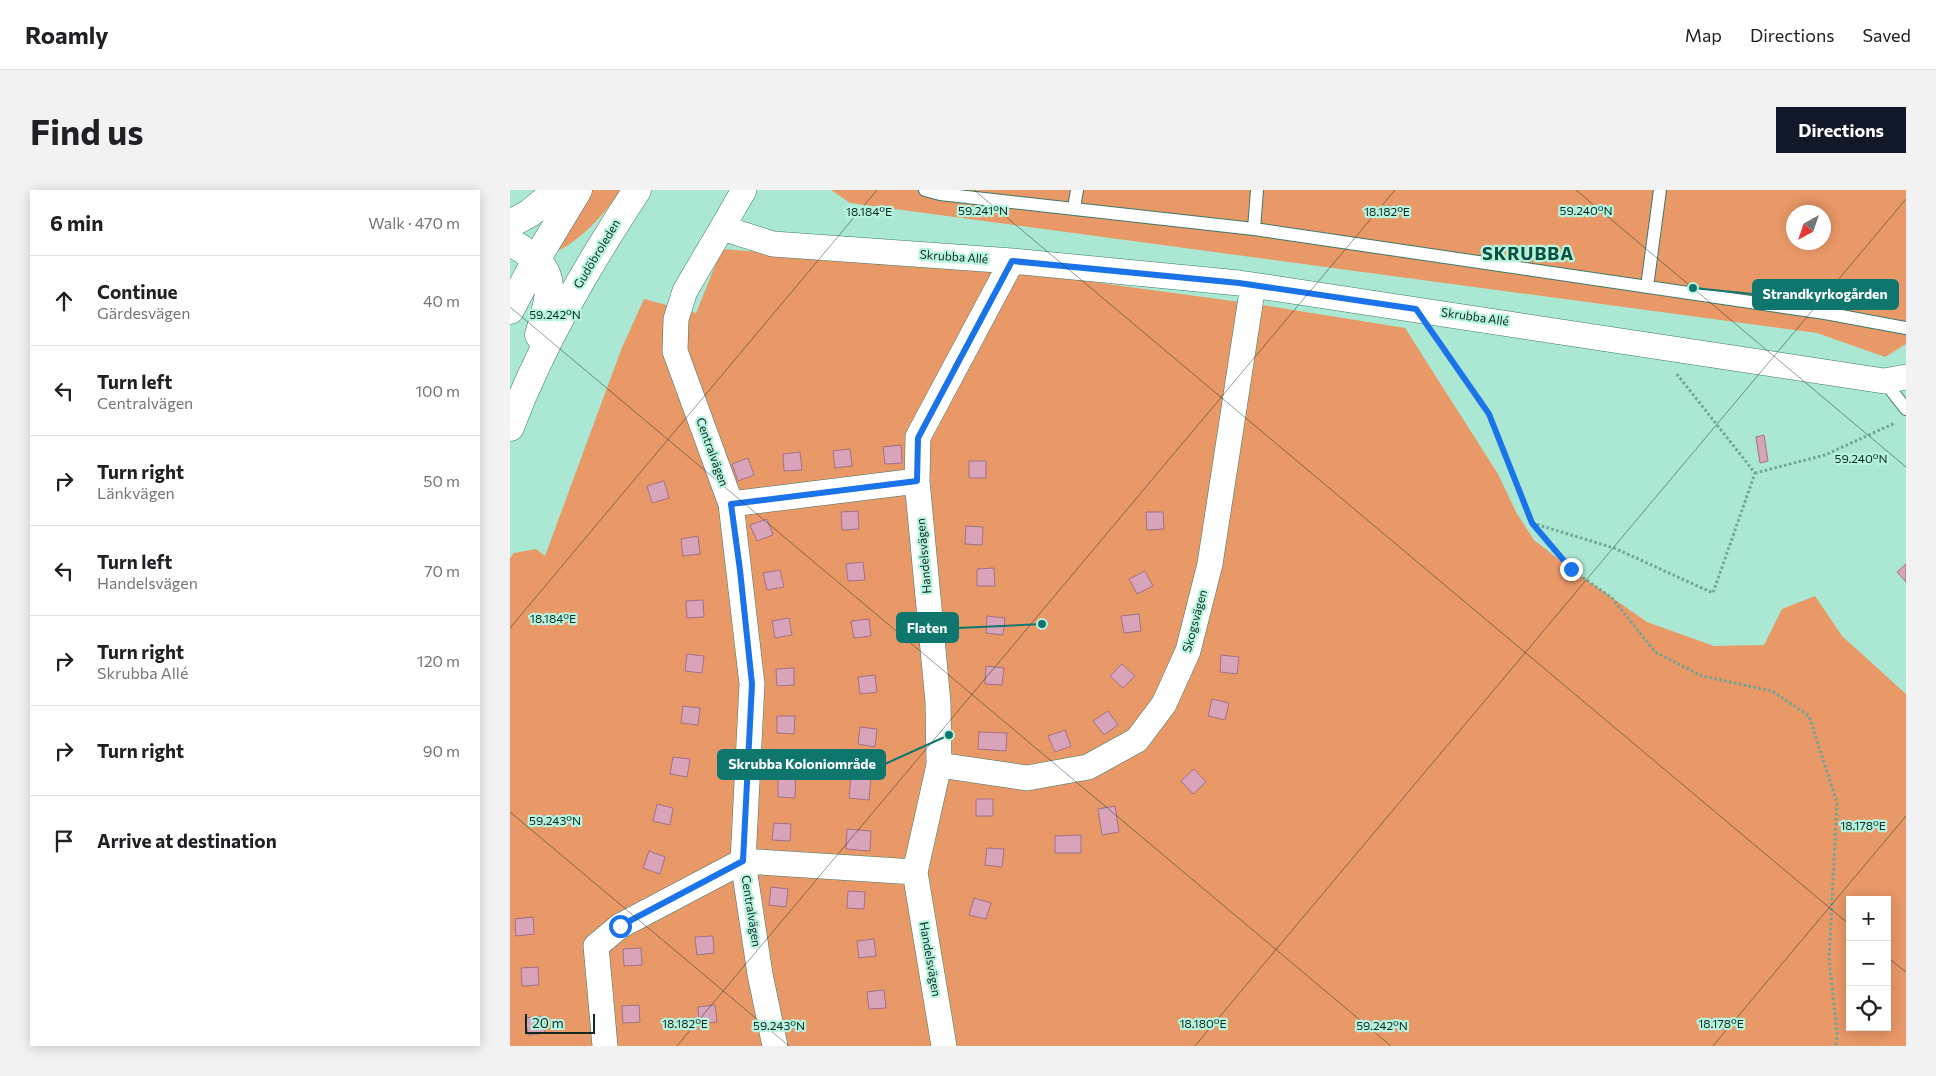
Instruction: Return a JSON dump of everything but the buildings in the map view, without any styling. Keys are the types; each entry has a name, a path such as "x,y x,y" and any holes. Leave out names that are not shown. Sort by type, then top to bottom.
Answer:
{"main road":[{"path":"510,224 530,213 557,190"},
{"path":"510,310 537,258 578,190"},
{"name":"Gudöbroleden","path":"513,419 550,338 580,281 637,190"},
{"path":"510,242 537,258 546,272 549,298 513,419"}],"street":[{"path":"722,228 744,190"},
{"name":"Skrubba Allé","path":"722,228 773,244 1012,261 1253,285 1895,379"},
{"name":"Centralvägen","path":"722,228 685,291 676,319 674,351 731,504 752,684 743,861 760,974 775,1046"},
{"name":"Handelsvägen","path":"944,1046 915,872 939,765 938,702 917,481 918,438 1012,261"},
{"name":"Skogsvägen","path":"939,765 1027,778 1088,767 1137,740 1164,704 1188,651 1210,564 1253,285"},
{"path":"731,504 917,481"},
{"path":"605,1046 596,946 620,926 743,861 915,872"}],"lane":[{"path":"925,190 940,194 1254,228 1825,313 1906,328"},
{"path":"1074,208 1077,190"},
{"path":"1254,228 1257,190"},
{"path":"1646,286 1660,190"},
{"name":"Skrubba Allé","path":"1895,379 1906,409"}],"path":[{"path":"1416,309 1489,414 1532,523 1571,569 1612,598 1655,652 1702,676 1772,691 1809,716 1837,803 1829,958 1837,1034 1836,1046"},
{"path":"1653,344 1755,473"},
{"path":"1755,473 1825,455 1897,422"},
{"path":"1532,523 1614,548 1713,593 1755,473"}],"shaded area":[{"path":"588,190 621,190 607,209 581,236 551,254"},
{"path":"831,190 1906,190 1906,344 1885,357 1817,333 850,203"},
{"path":"722,249 1013,271 1269,306 1405,328 1498,474 1516,512 1534,540 1571,569 1647,622 1714,646 1764,645 1782,609 1815,596 1842,636 1906,694 1906,1046 510,1046 510,558 514,553 536,549 545,556 621,350 644,299 696,313"}],"place":[{"name":"Strandkyrkogården","path":"1693,288"},
{"name":"Flaten","path":"1042,624"},
{"name":"Skrubba Koloniområde","path":"949,735"}],"district":[{"name":"SKRUBBA","path":"1528,254"}],"route":[{"path":"620,926 743,861 752,684 731,504 917,481 918,438 1012,261 1239,283 1416,309 1489,414 1532,523 1571,569"}]}
